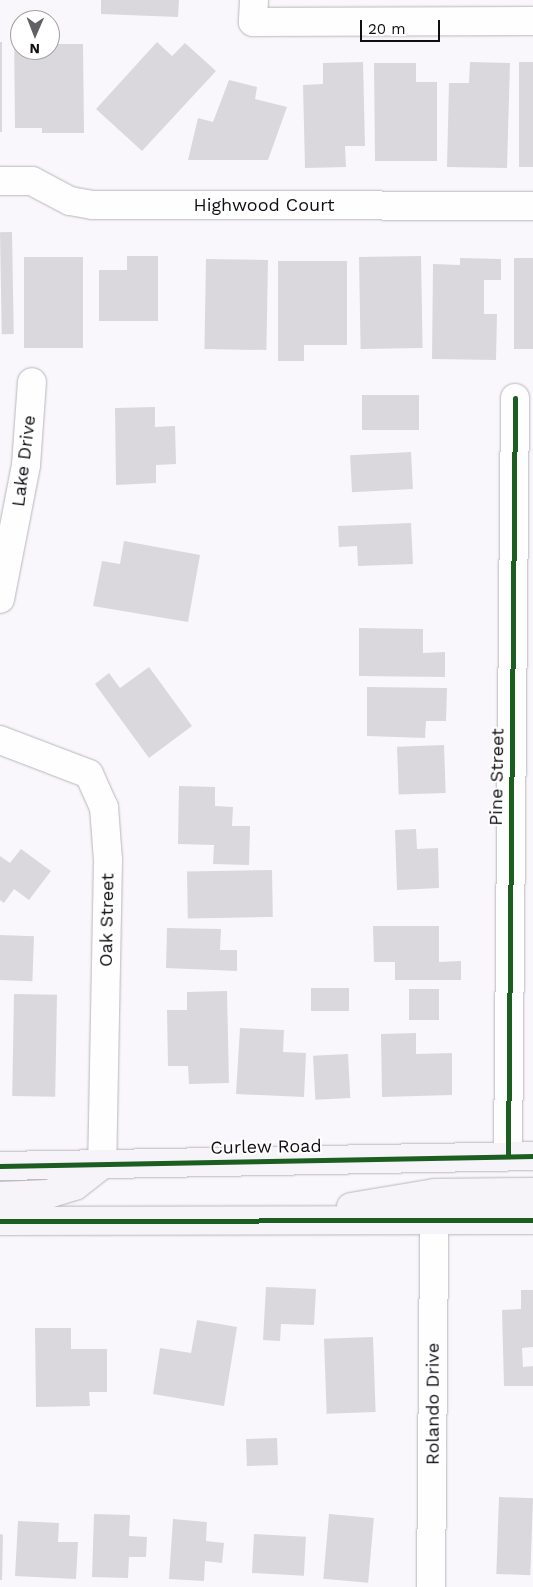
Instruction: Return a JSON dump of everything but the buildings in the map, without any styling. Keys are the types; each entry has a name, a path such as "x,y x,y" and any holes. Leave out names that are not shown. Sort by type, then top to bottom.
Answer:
{"main road":[{"name":"Curlew Road","path":"0,1166 520,1156"},
{"path":"0,1196 48,1194 75,1186 102,1165"},
{"path":"276,1220 436,1193 533,1192"},
{"path":"0,1221 533,1220"}],"street":[{"path":"254,11 533,21"},
{"name":"Highwood Court","path":"0,181 32,181 70,201 93,205 533,206"},
{"name":"Lake Drive","path":"0,598 26,465 32,382"},
{"name":"Pine Street","path":"515,398 520,1156"},
{"name":"Oak Street","path":"0,740 89,774 104,807 108,860 102,1165"},
{"name":"Rolando Drive","path":"431,1587 434,1221"}],"cycle path":[{"path":"508,1156 515,398"},
{"path":"0,1166 533,1156"},
{"path":"0,1221 533,1220"}]}
